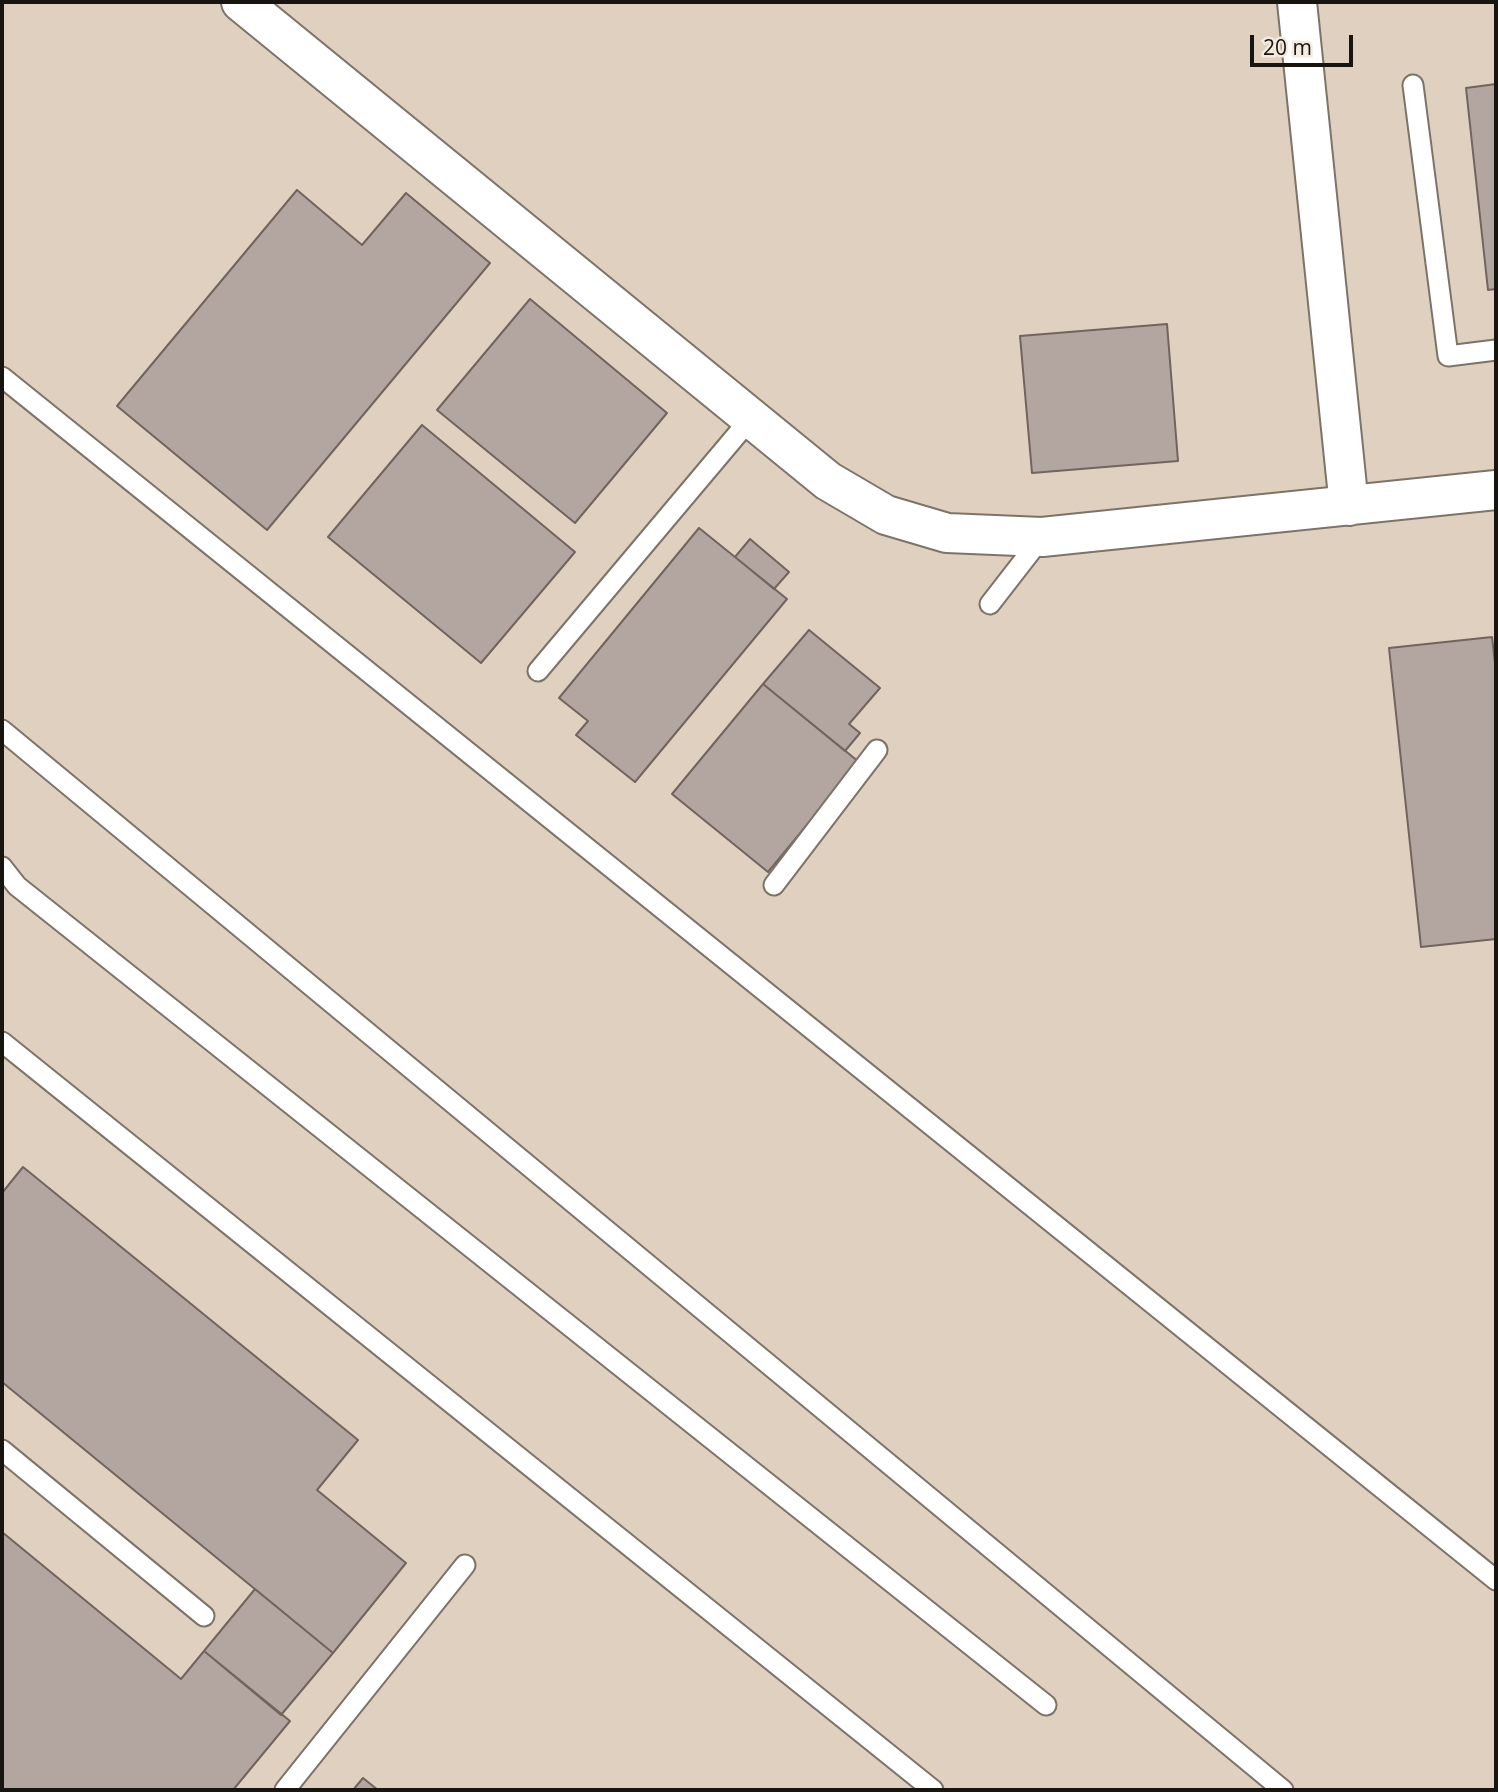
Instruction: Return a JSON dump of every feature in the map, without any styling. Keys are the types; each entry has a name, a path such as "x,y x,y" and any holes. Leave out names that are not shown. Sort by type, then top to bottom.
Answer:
{"street":[{"path":"241,2 828,481 886,515 947,533 1042,537 1496,490"},
{"path":"1297,2 1349,506"}],"lane":[{"path":"1413,85 1448,356 1496,350"},
{"path":"2,377 1496,1580"},
{"path":"538,671 751,418"},
{"path":"990,604 1042,537"},
{"path":"2,730 1283,1790"},
{"path":"774,885 877,750"},
{"path":"2,867 17,886 1046,1705"},
{"path":"2,1042 933,1790"},
{"path":"2,1450 204,1616"},
{"path":"285,1790 465,1565"}],"shaded area":[{"path":"2,2 1496,2 1496,1790 2,1790"}],"building":[{"path":"1496,84 1496,289 1488,290 1466,88"},
{"path":"297,190 362,245 406,193 490,263 267,530 117,406"},
{"path":"530,299 667,413 575,523 437,410"},
{"path":"1167,324 1178,461 1032,473 1020,336"},
{"path":"422,425 575,552 481,663 328,537"},
{"path":"699,528 787,599 635,782 576,735 588,721 559,698"},
{"path":"750,539 789,572 774,589 735,557"},
{"path":"809,630 880,688 849,724 860,733 845,751 763,684"},
{"path":"1492,637 1496,672 1496,939 1421,947 1389,648"},
{"path":"763,684 859,762 768,872 672,794"},
{"path":"23,1167 358,1440 317,1490 406,1563 333,1653 2,1382 2,1193"},
{"path":"2,1532 181,1679 204,1651 290,1721 233,1790 2,1790"},
{"path":"255,1589 333,1653 281,1715 204,1651"},
{"path":"363,1778 378,1790 353,1790"}]}
